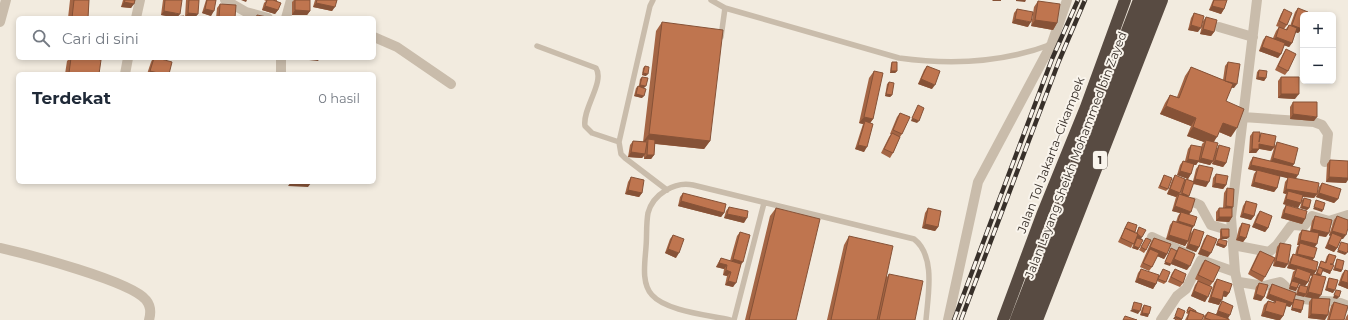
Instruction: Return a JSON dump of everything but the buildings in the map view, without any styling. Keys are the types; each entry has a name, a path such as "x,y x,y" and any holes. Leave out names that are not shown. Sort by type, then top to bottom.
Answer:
{"highway":[{"name":"Jalan Tol Jakarta–Cikampek","path":"1003,320 1042,216 1086,107 1125,0"},
{"name":"Jalan Layang Sheikh Mohammed bin Zayed","path":"1016,320 1139,0"},
{"name":"Jalan Layang Sheikh Mohammed bin Zayed","path":"1028,320 1053,250 1151,0"},
{"name":"1","path":"1037,320 1162,0"}],"street":[{"path":"0,22 6,0"},
{"path":"136,16 140,0"},
{"path":"225,0 246,12 261,16"},
{"path":"287,16 291,0"},
{"path":"948,320 978,182 1052,43 1067,0"},
{"path":"1246,320 1237,277 1231,230 1256,0"},
{"path":"1219,27 1253,37"},
{"path":"376,38 397,47 451,84"},
{"path":"125,72 128,60"},
{"path":"281,60 281,72"},
{"path":"1243,118 1314,122 1322,125 1328,134 1325,162"},
{"path":"1192,202 1200,205 1211,225 1231,230"},
{"path":"1233,245 1269,252 1277,245 1291,226 1304,226 1312,216 1329,221 1348,215"},
{"path":"1152,237 1237,277 1264,286 1280,282 1294,296 1306,300 1342,302 1348,306"},
{"path":"0,248 109,280 126,287 146,300 150,310 149,320"},
{"path":"1161,320 1177,296 1186,289 1201,260"}],"lane":[{"path":"653,0 650,6 619,142 621,154 667,190"},
{"path":"711,0 725,8 899,58 925,62 940,63 989,60 1035,50 1052,43"},
{"path":"720,46 725,8"},
{"path":"537,46 596,68 598,79 586,114 585,126 592,133 619,142"},
{"path":"730,320 670,306 656,299 649,290 644,269 648,213 656,200 667,190 678,184 687,184 914,239 921,245 928,272 926,320"},
{"path":"734,320 764,203"}],"railway":[{"path":"954,320 1052,59 1078,0"},
{"path":"961,320 1059,61 1085,0"}]}
